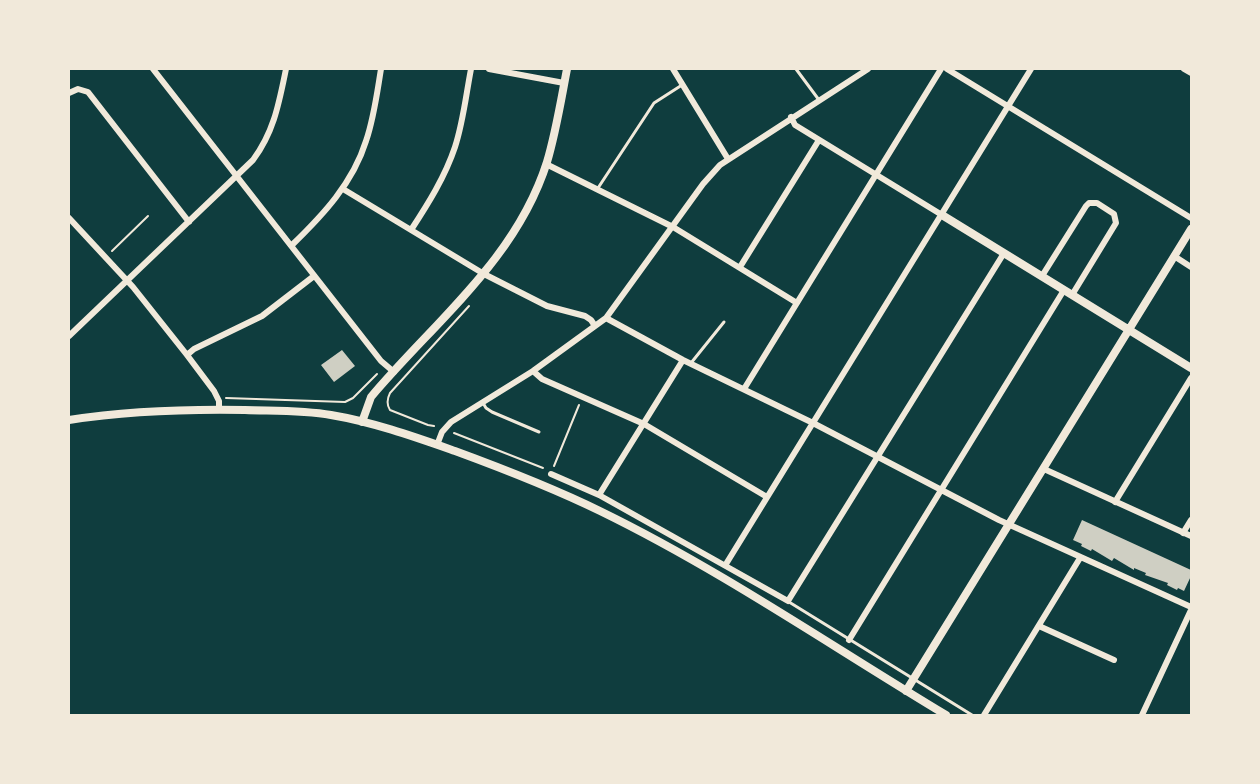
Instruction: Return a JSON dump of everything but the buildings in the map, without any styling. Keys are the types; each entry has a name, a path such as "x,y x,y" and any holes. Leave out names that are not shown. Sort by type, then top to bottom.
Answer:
{"street":[{"path":"153,69 292,244 314,276 381,361 393,372"},
{"path":"69,335 253,160 267,141 276,118 286,69"},
{"path":"292,244 343,189 356,168 367,140 381,69"},
{"path":"411,230 440,184 451,160 471,69"},
{"path":"489,69 564,83"},
{"path":"362,422 371,397 484,274 503,250 521,220 546,164 567,69"},
{"path":"673,69 728,159"},
{"path":"437,445 442,432 451,422 533,371 606,318 703,184 728,159 868,69"},
{"path":"744,389 941,69"},
{"path":"947,69 1191,218"},
{"path":"726,564 1031,69"},
{"path":"1184,69 1191,73"},
{"path":"69,93 78,89 88,92 189,222"},
{"path":"791,117 795,124 819,140 1191,368"},
{"path":"740,267 819,140"},
{"path":"546,164 673,227 797,303"},
{"path":"343,189 484,274 547,306 588,318 595,326"},
{"path":"1042,276 1089,203 1096,203 1114,214 1116,223 1072,295"},
{"path":"69,218 127,280 187,355 214,391 219,401 219,410"},
{"path":"906,691 1191,229"},
{"path":"551,474 599,495 726,564 788,601 1004,254"},
{"path":"1174,256 1191,267"},
{"path":"187,355 194,349 262,316 314,276"},
{"path":"849,640 1064,290"},
{"path":"606,318 683,360 813,423 1009,525 1191,608 1142,715"},
{"path":"599,495 683,360"},
{"path":"533,371 542,379 644,424 767,497"},
{"path":"1115,502 1191,378"},
{"path":"69,420 138,412 219,410 304,412 362,422 437,445 528,480 621,522 721,577 946,715"},
{"path":"1044,470 1191,536"},
{"path":"1183,532 1191,520"},
{"path":"984,715 1080,558"},
{"path":"1039,626 1114,660"}],"lane":[{"path":"796,69 819,100"},
{"path":"598,188 654,103 682,85"},
{"path":"691,363 724,322"},
{"path":"483,402 492,412 539,432"},
{"path":"788,601 972,715"}],"path":[{"path":"105,257 148,216"},
{"path":"387,405 390,393 475,299"},
{"path":"226,398 310,399 340,402 355,398 376,374"},
{"path":"452,432 552,471 583,397"},
{"path":"381,406 387,405"},
{"path":"387,405 394,412 435,426"}]}
